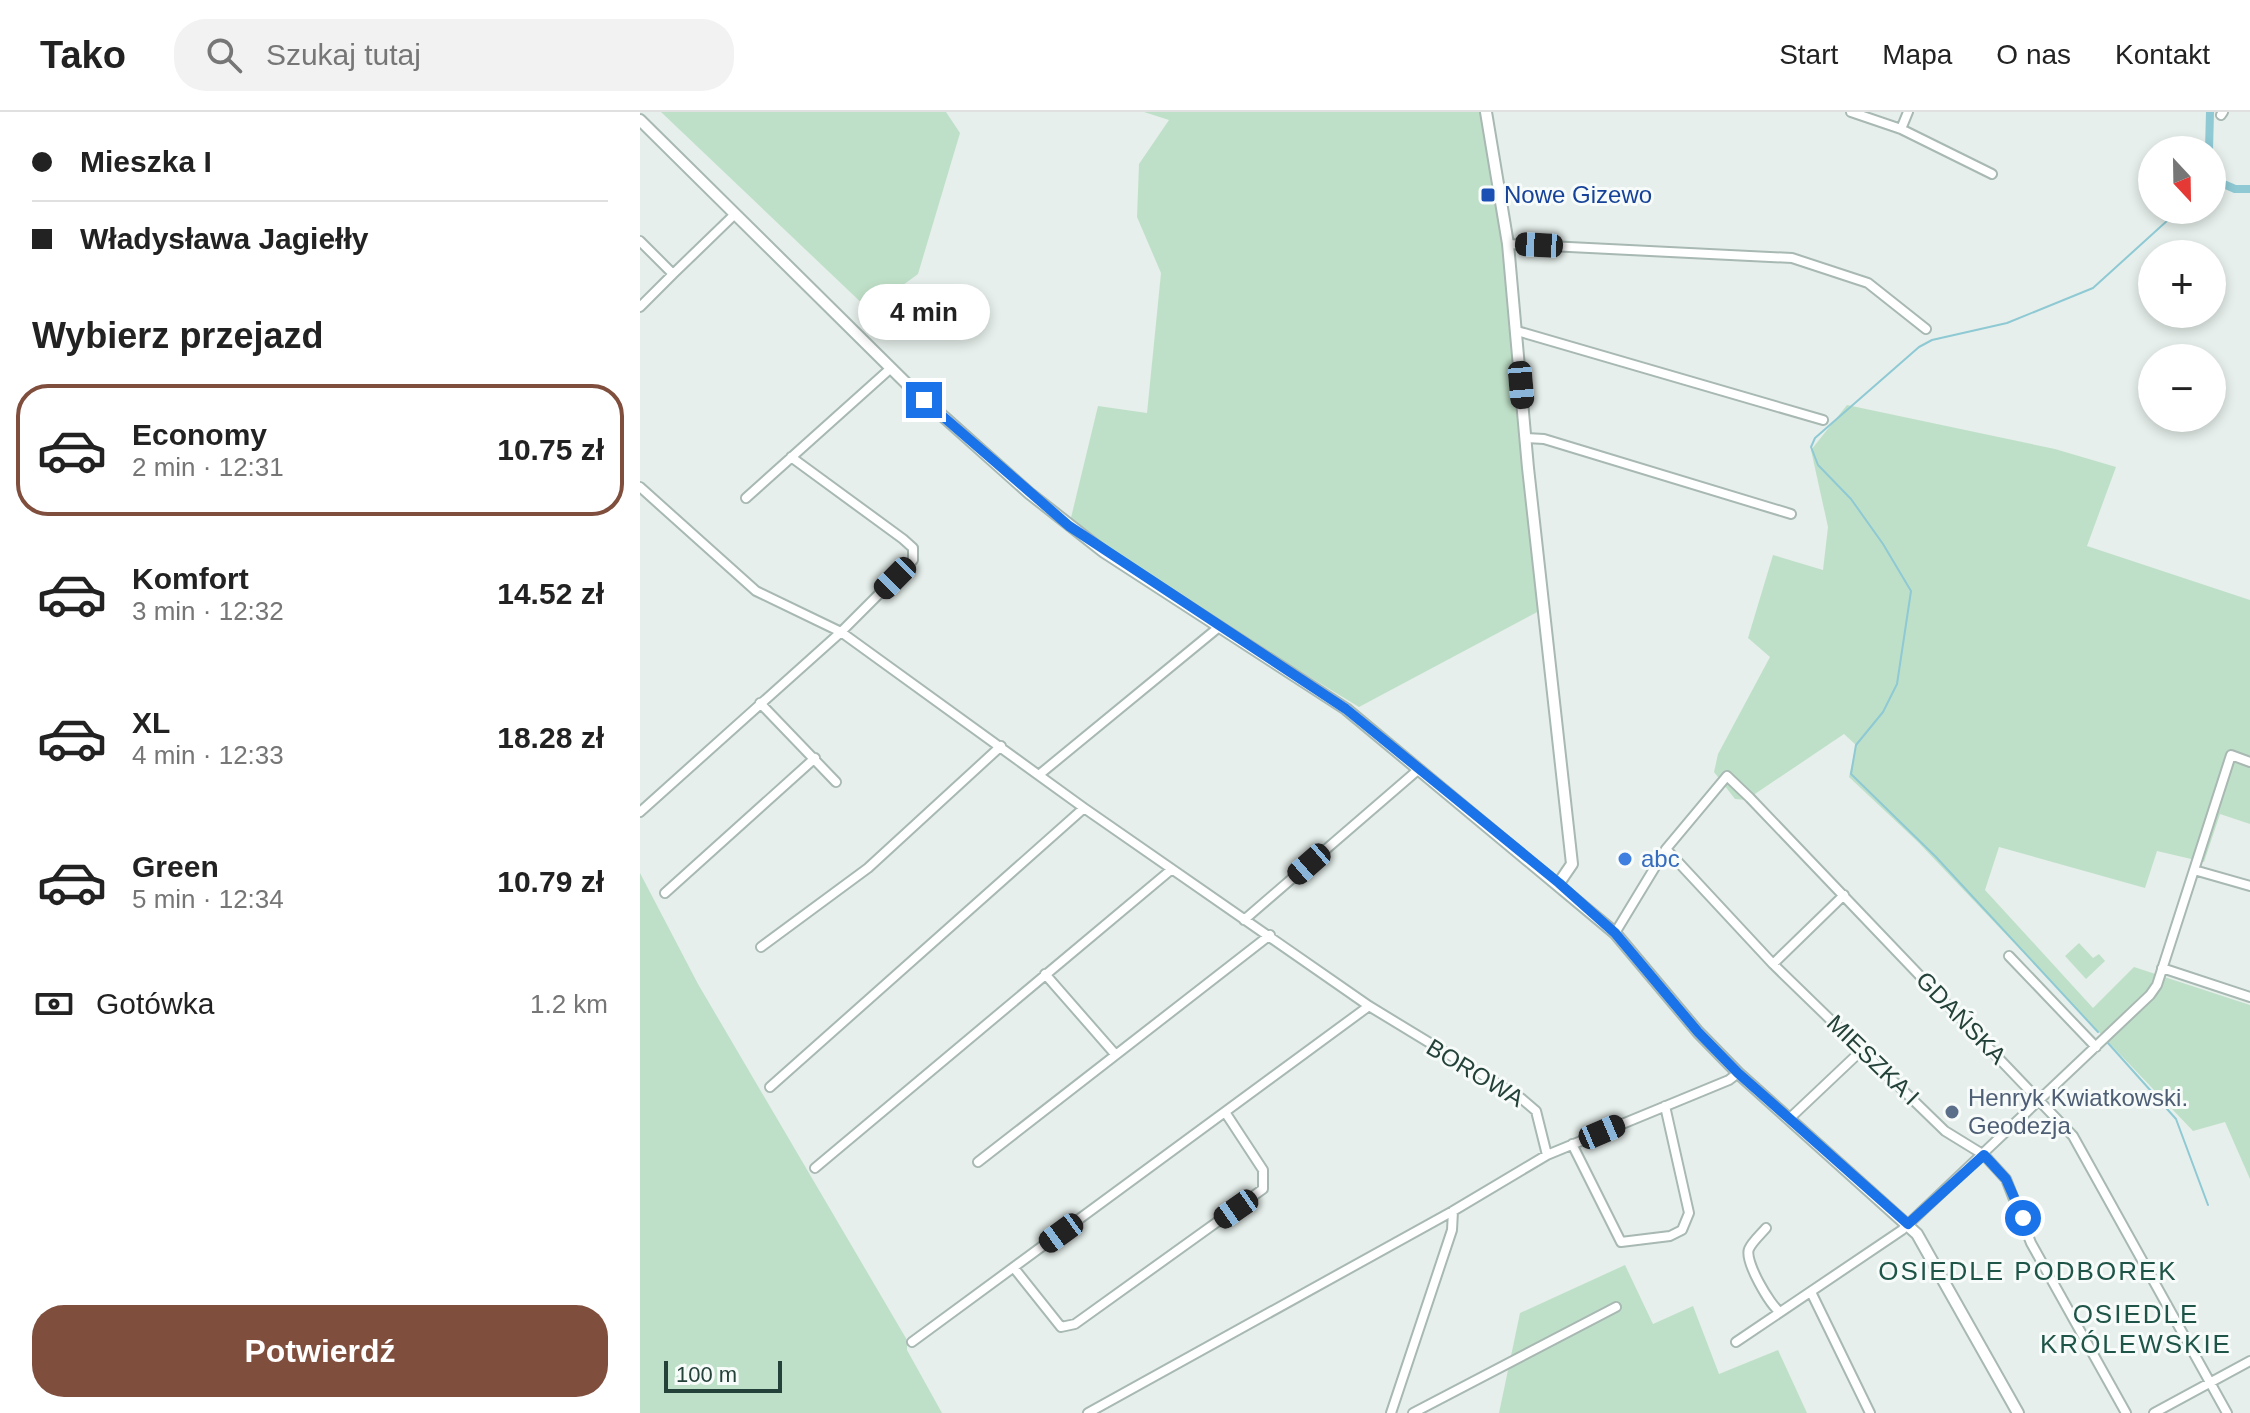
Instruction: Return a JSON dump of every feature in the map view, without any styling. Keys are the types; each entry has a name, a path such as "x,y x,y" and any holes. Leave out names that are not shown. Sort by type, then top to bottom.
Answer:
{"street":[{"path":"1486,112 1508,244 1543,609 1572,864 1559,883"},
{"path":"1851,112 1901,129 1992,174"},
{"path":"1901,129 1908,112"},
{"path":"640,120 957,431 1069,526 1346,709 1559,883 1615,933 1698,1032 1738,1073 1908,1224 1924,1243 2018,1413"},
{"path":"640,307 735,214"},
{"path":"640,241 673,274"},
{"path":"1508,244 1792,258 1868,283 1926,329"},
{"path":"1517,331 1823,420"},
{"path":"746,498 891,368"},
{"path":"1526,438 1544,439 1791,514"},
{"path":"640,812 841,632 913,560 913,548 791,457"},
{"name":"BOROWA","path":"640,487 756,591 841,632 1084,808 1369,1006 1441,1053 1522,1099 1536,1111 1547,1155"},
{"path":"1040,774 1219,627"},
{"path":"760,703 836,782"},
{"path":"761,947 868,868 1001,746"},
{"path":"1736,1342 1908,1224 2150,995 2162,968 2231,755 2250,762"},
{"path":"665,893 815,758"},
{"path":"1244,920 1419,769"},
{"name":"GDAŃSKA","path":"1666,849 1727,776 2073,1136 2227,1413"},
{"path":"770,1087 1084,808"},
{"path":"1615,933 1666,849"},
{"name":"MIESZKA I","path":"1666,849 1773,964 1945,1131 1984,1155 2015,1193 2031,1243 2126,1413"},
{"path":"815,1168 1172,869"},
{"path":"2194,870 2250,886"},
{"path":"1773,964 1844,895"},
{"path":"978,1162 1270,935"},
{"path":"2009,956 2096,1047"},
{"path":"2162,968 2250,997"},
{"path":"1045,974 1115,1054"},
{"path":"912,1342 1369,1006"},
{"path":"1790,1118 1863,1049"},
{"path":"1088,1413 1453,1211 1547,1155 1729,1080 1738,1073"},
{"path":"1572,1144 1621,1242 1670,1236 1682,1230 1689,1213 1665,1106"},
{"path":"1014,1268 1061,1327 1075,1324 1236,1209 1263,1189 1263,1170 1225,1112"},
{"path":"1391,1413 1452,1230 1453,1211"},
{"path":"1766,1228 1749,1249 1748,1258 1772,1307 1780,1312"},
{"path":"1811,1292 1870,1413"},
{"path":"1413,1413 1616,1307"},
{"path":"2154,1413 2250,1361"}],"green space":[{"path":"661,112 946,112 960,133 918,274 869,310"},
{"path":"1144,112 1480,112 1508,244 1543,609 1359,707 1104,552 1069,526 1098,406 1147,413 1161,273 1137,217 1139,164 1169,120"},
{"path":"1847,405 2055,449 2116,467 2087,546 2250,600 2250,824 2220,814 2204,862 2157,851 2145,888 1999,847 1985,890 2093,1008 2134,967 2250,1005 2250,1179 2225,1122 2193,1131 1919,843 1849,777 1856,745 1844,734 1746,800 1735,799 1714,772 1718,754 1770,657 1748,638 1773,555 1823,570 1828,527 1811,450"},
{"path":"640,873 698,984 907,1340 907,1350 942,1413 640,1413"},
{"path":"2079,943 2093,958 2099,954 2105,961 2086,979 2065,956"},
{"path":"1625,1265 1653,1324 1693,1306 1719,1374 1778,1350 1807,1413 1499,1413 1520,1313"}],"waterway":[{"path":"2209,136 2210,112"},
{"path":"2226,185 2235,189 2250,189"},
{"path":"2098,1032 1936,857 1851,774 1856,745 1883,712 1897,684 1911,591 1851,499 1818,465 1811,447 1815,438 1919,347 1932,340 2007,323 2093,288 2164,224"},
{"path":"2108,1043 2176,1119 2208,1205"}],"place":[{"name":"Nowe Gizewo","path":"1488,195"},
{"name":"abc","path":"1625,859"},
{"name":"Henryk Kwiatkowski. Geodezja","path":"1952,1112"}],"district":[{"name":"OSIEDLE PODBOREK","path":"2028,1271"},
{"name":"OSIEDLE KRÓLEWSKIE","path":"2136,1329"}],"route":[{"path":"924,400 1069,526 1104,552 1346,709 1559,883 1615,933 1698,1032 1738,1073 1908,1224 1984,1155 2015,1193 2023,1218"}]}
